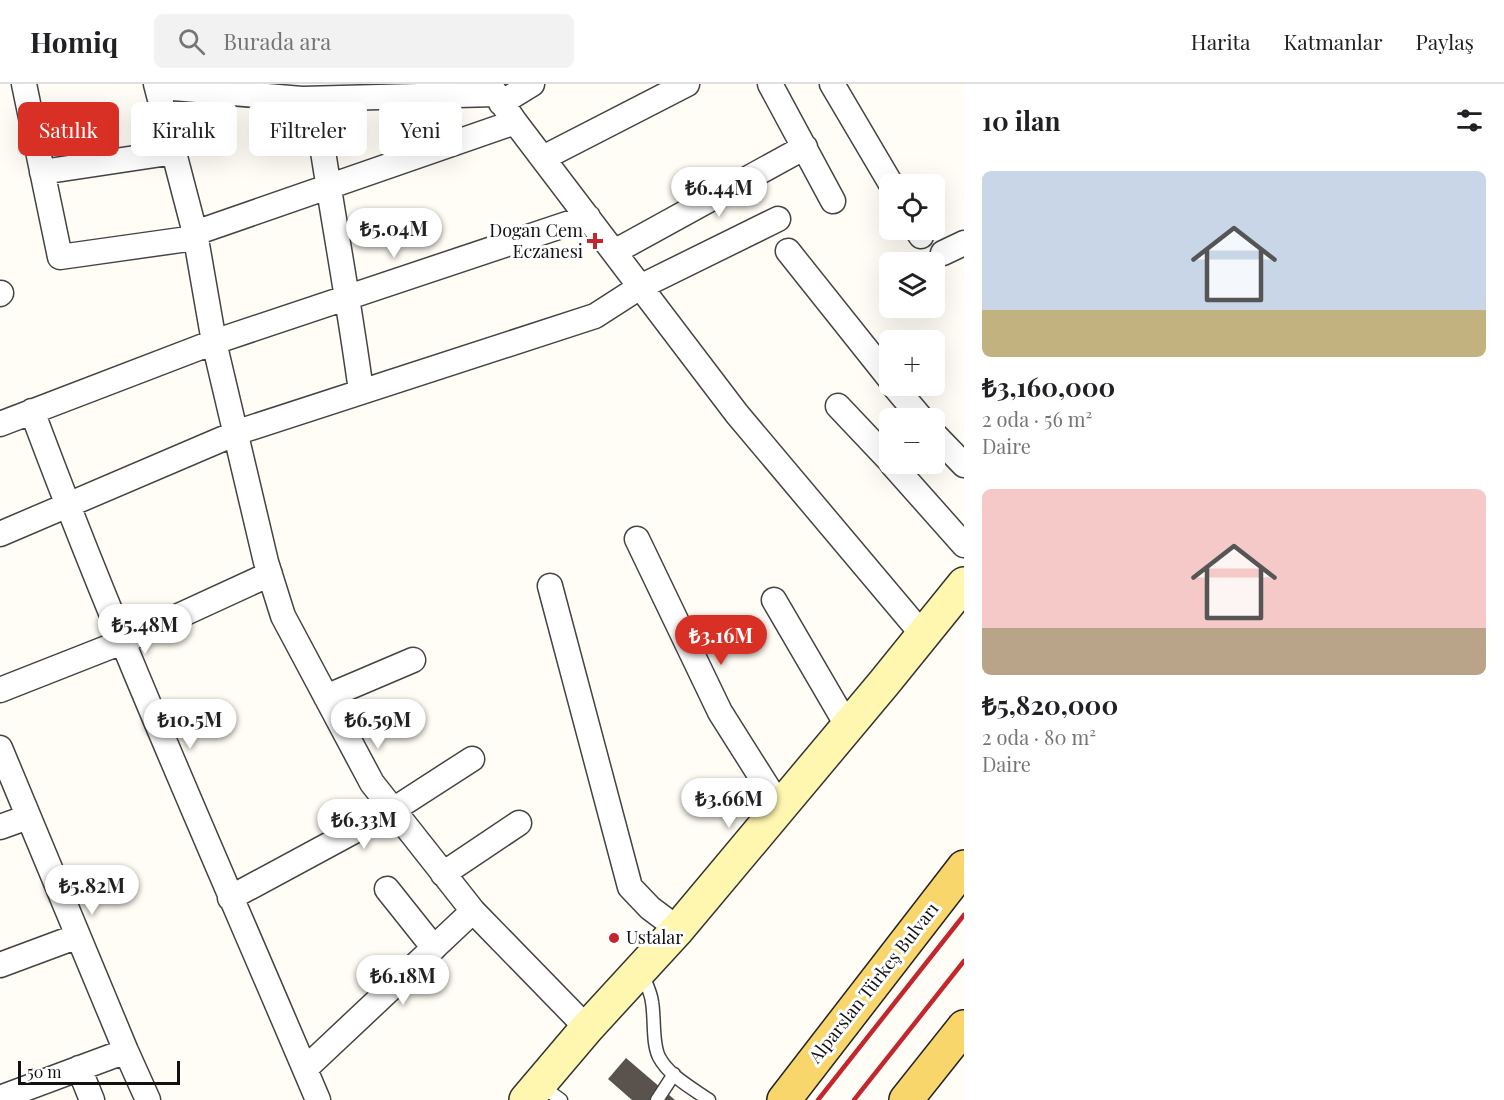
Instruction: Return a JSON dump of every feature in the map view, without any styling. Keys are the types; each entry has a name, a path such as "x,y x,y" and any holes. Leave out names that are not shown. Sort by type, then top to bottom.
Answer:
{"main road":[{"name":"Alparslan Türkeş Bulvarı","path":"784,1100 964,867"},
{"path":"906,1100 964,1028"}],"street":[{"path":"24,84 60,257 195,236 328,188 532,84"},
{"path":"162,102 158,84 173,88 500,101"},
{"path":"543,158 687,84"},
{"path":"770,84 833,201"},
{"path":"832,84 885,174"},
{"path":"305,94 328,188 348,296 361,391"},
{"path":"500,101 737,414 923,635"},
{"path":"614,252 805,147"},
{"path":"42,172 148,156"},
{"path":"176,156 195,236 214,342 270,574 283,616 372,783 473,911 587,1028"},
{"path":"0,424 214,342 588,217"},
{"path":"0,534 68,507 236,433 595,316 640,287 778,219"},
{"path":"788,251 879,365"},
{"path":"902,396 913,408"},
{"path":"838,406 879,449"},
{"path":"32,411 122,642 318,1100"},
{"path":"945,445 964,465"},
{"path":"902,474 964,545"},
{"path":"637,539 720,712 780,807"},
{"path":"0,690 122,642 270,574"},
{"path":"542,1095 587,1028 678,929 848,727 964,584"},
{"path":"550,586 630,887 650,908 678,929"},
{"path":"774,600 848,727"},
{"path":"326,697 412,660"},
{"path":"0,748 148,1100"},
{"path":"230,897 393,810 472,759"},
{"path":"0,827 28,817"},
{"path":"443,874 519,823"},
{"path":"387,889 434,948"},
{"path":"305,1070 473,911"},
{"path":"0,965 78,936"},
{"path":"0,1098 126,1051"},
{"path":"79,1068 92,1100"}],"lane":[{"path":"640,970 652,999 656,1027 654,1044 660,1059 674,1074 709,1100"},
{"path":"657,1100 674,1074"}],"building":[{"path":"626,1058 675,1100 632,1100 608,1079"}],"railway":[{"path":"818,1100 964,915"},
{"path":"854,1100 964,961"}],"place":[{"name":"Dogan Cem Eczanesi","path":"595,241"},
{"name":"Ustalar","path":"614,938"}]}
